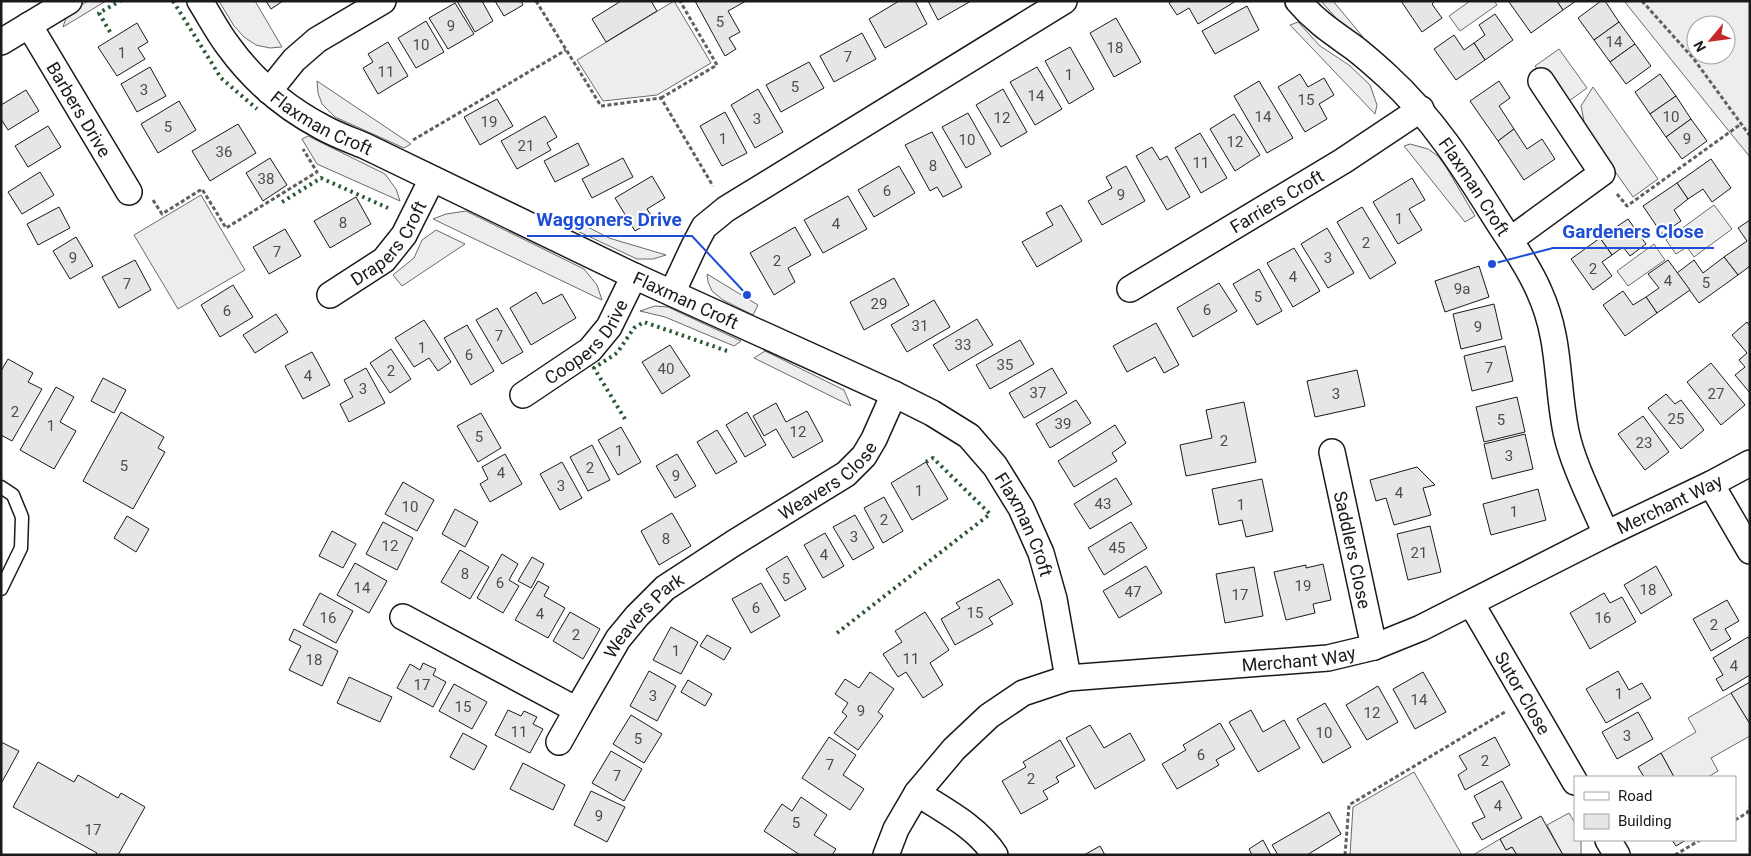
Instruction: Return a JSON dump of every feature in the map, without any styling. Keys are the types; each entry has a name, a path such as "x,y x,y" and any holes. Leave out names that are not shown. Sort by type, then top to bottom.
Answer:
{"street":[{"path":"1,42 69,1"},
{"name":"Flaxman Croft","path":"200,1 228,47 247,70 269,91 324,128 634,276 894,394 932,413 969,436 995,466 1016,499 1044,562 1054,599 1068,678"},
{"path":"269,91 294,60 318,40 383,1"},
{"path":"672,293 704,227 726,209 1064,1"},
{"name":"Flaxman Croft","path":"1298,1 1318,23 1354,48 1387,76 1421,109 1462,164 1539,290 1552,323 1558,357 1566,434 1578,469 1606,534"},
{"name":"Barbers Drive","path":"29,25 129,192"},
{"path":"1510,240 1602,173 1541,80"},
{"name":"Farriers Croft","path":"1130,289 1343,161 1421,109"},
{"name":"Drapers Croft","path":"330,295 384,260 404,235 432,179"},
{"name":"Coopers Drive","path":"523,395 590,350 609,327 634,276"},
{"name":"Weavers Close","path":"734,543 846,474 864,456 894,394"},
{"name":"Saddlers Close","path":"1332,452 1374,647"},
{"name":"Merchant Way","path":"886,855 896,829 917,793 954,749 989,716 1023,693 1068,678 1328,658 1374,647 1421,628 1750,463"},
{"path":"1711,484 1750,551"},
{"name":"Weavers Park","path":"559,742 618,639 637,616 666,588 734,543"},
{"name":"Sutor Close","path":"1471,603 1574,780"},
{"path":"404,617 577,710"},
{"path":"917,793 971,828 995,855"},
{"path":"1609,841 1617,855"}],"lane":[{"path":"1,487 13,495 22,517 21,548 1,589"}],"path":[{"path":"536,1 601,106 662,98 717,64 680,1"},
{"path":"1642,1 1693,58 1750,136"},
{"path":"386,156 566,50"},
{"path":"662,98 726,209"},
{"path":"129,192 151,198 162,214 202,190 226,228 317,172 296,137 305,117"},
{"path":"1602,173 1627,206 1741,124"},
{"path":"1345,855 1348,805 1527,699"},
{"path":"1736,819 1747,813 1750,807"},
{"path":"1675,855 1698,841"}],"shaded area":[{"path":"88,1 106,1 63,27 66,18"},
{"path":"219,1 255,1 282,47 270,48 256,45 244,37 234,26"},
{"path":"674,1 711,63 657,95 603,101 577,60"},
{"path":"1321,1 1333,1 1363,37 1344,27"},
{"path":"1470,1 1494,1 1497,5 1460,31 1449,16"},
{"path":"1624,1 1750,1 1750,157"},
{"path":"1298,22 1320,46 1349,65 1370,85 1377,105 1375,114 1290,25"},
{"path":"1559,49 1587,88 1562,106 1535,66"},
{"path":"317,81 411,144 404,148 335,117 322,104 318,93"},
{"path":"1593,87 1658,179 1633,197 1581,123 1584,121 1581,106"},
{"path":"308,136 385,174 396,189 400,201 317,164 302,139"},
{"path":"1410,144 1428,149 1438,156 1475,216 1465,222 1404,146"},
{"path":"201,195 245,270 178,309 134,235"},
{"path":"1714,205 1732,229 1694,257 1687,247 1676,254 1666,240"},
{"path":"466,211 584,269 597,285 602,300 433,219 446,214"},
{"path":"582,224 609,238 666,255 653,259 637,259 573,229"},
{"path":"436,230 465,244 402,286 393,275 414,258 422,240"},
{"path":"1654,244 1665,260 1628,286 1617,271"},
{"path":"707,274 758,305 753,315 723,300 712,291"},
{"path":"655,306 668,307 741,341 734,346 665,317 640,311"},
{"path":"765,351 844,390 851,406 754,358"},
{"path":"1731,693 1750,724 1750,736 1711,758 1718,771 1710,776 1673,776 1661,753 1696,732 1688,718"},
{"path":"1414,772 1462,855 1350,855 1353,807"},
{"path":"1569,813 1574,821 1574,841 1581,841 1581,855 1563,855 1547,825"},
{"path":"1500,839 1506,850 1512,847 1517,855 1473,855"}],"building":[{"path":"266,1 283,1 271,9"},
{"path":"457,1 482,1 493,21 475,32"},
{"path":"495,1 521,1 523,5 504,16"},
{"path":"621,1 651,1 657,11 606,42 592,19"},
{"path":"695,1 746,1 728,11 740,32 729,38 736,49 725,56"},
{"path":"899,1 915,1 927,24 885,48 869,19"},
{"path":"928,1 971,1 938,20"},
{"path":"1172,1 1236,1 1198,24 1189,8 1177,15 1169,3"},
{"path":"1401,1 1435,1 1432,4 1442,18 1422,32"},
{"path":"1510,1 1557,1 1563,10 1531,33"},
{"path":"1557,1 1576,1 1563,10"},
{"path":"1601,1 1605,1 1619,22 1594,40 1578,18"},
{"path":"455,3 474,34 448,49 429,18"},
{"path":"1247,6 1259,30 1215,54 1202,31"},
{"path":"1495,14 1513,40 1485,60 1474,43 1485,35 1479,25"},
{"path":"1116,18 1141,62 1114,77 1090,33"},
{"path":"426,21 444,52 416,68 398,38"},
{"path":"1619,22 1635,44 1610,62 1594,40"},
{"path":"137,23 148,42 138,48 145,59 117,76 98,47"},
{"path":"862,33 876,59 834,82 820,56"},
{"path":"1454,35 1464,50 1474,43 1485,60 1456,80 1434,49"},
{"path":"388,42 408,76 378,94 363,68 373,62 368,54"},
{"path":"1635,44 1651,66 1626,84 1610,62"},
{"path":"1070,47 1094,89 1069,104 1045,61"},
{"path":"809,62 824,88 781,112 766,85"},
{"path":"150,67 166,96 137,112 121,84"},
{"path":"1037,67 1062,109 1035,125 1010,82"},
{"path":"1300,74 1308,87 1324,78 1334,95 1319,104 1327,119 1305,132 1278,87"},
{"path":"1660,74 1676,96 1650,114 1635,92"},
{"path":"1259,81 1293,138 1267,153 1234,96"},
{"path":"1499,81 1510,98 1499,106 1514,129 1498,141 1470,101"},
{"path":"758,89 783,132 755,148 731,105"},
{"path":"1003,89 1027,132 1001,147 976,105"},
{"path":"26,90 39,111 8,130 1,119 1,105"},
{"path":"1676,96 1691,119 1666,137 1650,114"},
{"path":"497,99 513,126 480,145 464,117"},
{"path":"179,101 196,130 158,153 141,124"},
{"path":"725,112 747,153 722,166 700,126"},
{"path":"968,113 991,154 966,168 942,127"},
{"path":"1234,114 1260,155 1235,171 1210,129"},
{"path":"545,116 557,137 547,143 551,150 517,169 501,141"},
{"path":"1691,119 1707,141 1682,159 1666,137"},
{"path":"238,124 256,153 210,181 192,151"},
{"path":"48,126 61,147 28,167 15,146"},
{"path":"1514,129 1527,149 1542,139 1555,159 1524,180 1498,141"},
{"path":"932,132 962,187 943,197 937,187 930,191 905,145"},
{"path":"1200,133 1227,178 1201,193 1175,148"},
{"path":"578,143 589,165 555,182 544,161"},
{"path":"1152,147 1160,160 1167,156 1190,197 1167,210 1136,156"},
{"path":"270,158 287,185 263,201 246,173"},
{"path":"623,158 633,177 592,198 582,179"},
{"path":"1711,159 1731,188 1712,202 1703,189 1688,199 1677,183"},
{"path":"899,166 915,193 874,217 858,190"},
{"path":"1126,166 1145,201 1102,225 1088,201 1112,188 1106,177"},
{"path":"40,172 54,195 22,214 8,192"},
{"path":"652,176 665,198 647,209 654,220 635,231 615,198"},
{"path":"1412,178 1425,200 1409,209 1422,230 1398,244 1373,202"},
{"path":"1677,183 1688,199 1674,210 1681,221 1662,234 1643,206"},
{"path":"848,196 867,229 823,253 804,220"},
{"path":"356,197 371,224 330,248 314,221"},
{"path":"1061,205 1082,241 1037,267 1022,242 1053,225 1046,213"},
{"path":"59,207 70,228 38,245 27,224"},
{"path":"1362,207 1396,263 1370,279 1337,222"},
{"path":"1628,219 1646,244 1630,256 1623,247 1612,255 1600,238"},
{"path":"1750,220 1750,266 1738,275 1724,257 1747,241 1738,228"},
{"path":"795,227 811,255 788,268 795,282 774,295 750,253"},
{"path":"1327,228 1354,273 1328,288 1301,244"},
{"path":"285,229 301,256 269,274 253,247"},
{"path":"76,237 93,266 70,279 53,251"},
{"path":"1600,238 1612,255 1602,262 1612,276 1593,290 1571,259"},
{"path":"1294,248 1320,291 1293,307 1267,263"},
{"path":"1724,257 1738,275 1699,303 1677,273 1694,260 1703,273"},
{"path":"135,260 151,290 119,308 102,277"},
{"path":"1668,260 1690,290 1657,313 1646,297 1659,288 1648,274"},
{"path":"1479,266 1489,297 1445,312 1435,281"},
{"path":"1259,269 1282,311 1257,325 1233,284"},
{"path":"894,278 909,305 864,330 850,302"},
{"path":"1219,283 1237,311 1193,337 1177,308"},
{"path":"233,285 253,317 220,337 201,305"},
{"path":"1623,291 1633,305 1646,297 1657,313 1625,336 1603,305"},
{"path":"536,292 543,304 562,294 576,318 531,345 510,308"},
{"path":"934,300 950,327 907,352 891,325"},
{"path":"1494,304 1502,339 1461,349 1453,314"},
{"path":"497,308 523,352 502,364 476,320"},
{"path":"276,314 288,332 255,353 243,335"},
{"path":"977,319 993,345 949,371 933,345"},
{"path":"424,320 451,362 438,371 429,358 414,367 395,338"},
{"path":"1747,322 1750,326 1750,393 1735,375 1745,367 1739,360 1747,353 1732,335"},
{"path":"1156,323 1179,365 1164,373 1155,357 1127,372 1113,346"},
{"path":"467,325 494,371 471,385 444,338"},
{"path":"1020,340 1034,364 990,389 976,365"},
{"path":"670,345 690,376 662,394 642,362"},
{"path":"1505,346 1513,381 1472,391 1464,356"},
{"path":"391,349 411,379 390,393 370,363"},
{"path":"312,352 330,385 303,399 285,366"},
{"path":"8,359 33,373 28,382 42,389 12,441 1,435 1,371"},
{"path":"1711,363 1745,405 1721,425 1687,382"},
{"path":"366,368 385,403 349,422 340,404 353,397 344,380"},
{"path":"1052,368 1067,393 1024,418 1009,393"},
{"path":"1357,370 1365,406 1315,417 1307,381"},
{"path":"103,378 126,390 114,413 91,401"},
{"path":"56,387 74,397 60,422 76,431 54,469 20,450"},
{"path":"1666,394 1675,404 1681,400 1704,430 1681,449 1648,408"},
{"path":"1517,397 1525,432 1484,442 1476,407"},
{"path":"1076,400 1091,423 1050,448 1036,424"},
{"path":"1244,402 1256,462 1186,476 1180,445 1212,438 1206,410"},
{"path":"776,403 786,422 807,411 823,441 793,458 776,429 764,436 753,416"},
{"path":"121,412 164,437 158,448 165,452 133,509 83,481"},
{"path":"747,412 766,445 745,457 726,425"},
{"path":"481,413 501,448 478,462 457,426"},
{"path":"1643,416 1669,452 1645,470 1618,434"},
{"path":"1115,425 1126,443 1112,453 1117,461 1074,487 1058,461"},
{"path":"621,427 641,462 618,475 598,440"},
{"path":"717,430 737,462 716,474 697,442"},
{"path":"1525,434 1533,469 1492,479 1484,444"},
{"path":"592,445 610,480 588,491 570,457"},
{"path":"505,454 522,484 490,502 480,484 488,479 482,467"},
{"path":"677,454 696,486 675,498 656,466"},
{"path":"562,462 582,498 560,510 540,474"},
{"path":"926,462 948,499 912,520 891,483"},
{"path":"1417,467 1435,485 1423,488 1431,515 1394,525 1386,498 1376,501 1370,480"},
{"path":"1116,478 1132,504 1090,529 1074,504"},
{"path":"1262,479 1273,531 1246,537 1242,520 1219,525 1212,489"},
{"path":"403,482 434,500 417,531 385,514"},
{"path":"1538,489 1546,520 1491,535 1483,504"},
{"path":"884,497 903,531 883,543 864,508"},
{"path":"455,509 478,522 465,547 442,534"},
{"path":"672,513 691,546 659,565 641,531"},
{"path":"855,515 874,548 853,560 833,527"},
{"path":"127,516 149,529 136,552 114,538"},
{"path":"383,522 413,538 397,570 366,554"},
{"path":"1131,522 1147,548 1104,575 1088,548"},
{"path":"1430,526 1441,572 1408,580 1397,534"},
{"path":"332,531 356,544 343,568 319,556"},
{"path":"825,533 844,566 823,578 804,545"},
{"path":"460,550 489,567 470,599 441,582"},
{"path":"502,554 518,564 509,580 519,586 503,613 477,598"},
{"path":"787,556 806,589 785,601 766,569"},
{"path":"532,557 544,564 531,588 518,581"},
{"path":"355,563 387,581 369,613 337,595"},
{"path":"1323,564 1331,600 1313,604 1315,613 1286,620 1274,572 1306,565 1306,568"},
{"path":"1146,566 1162,593 1119,618 1103,591"},
{"path":"1656,566 1672,595 1641,614 1624,585"},
{"path":"1254,567 1263,616 1225,623 1216,574"},
{"path":"999,579 1013,604 989,618 993,624 955,645 941,619 960,608 956,603"},
{"path":"538,581 549,587 544,596 565,608 548,638 515,620"},
{"path":"761,583 780,616 751,633 732,599"},
{"path":"320,593 353,611 336,643 303,625"},
{"path":"1604,593 1610,603 1622,597 1636,622 1590,649 1570,613"},
{"path":"1727,600 1739,621 1725,629 1731,639 1711,651 1693,619"},
{"path":"570,612 600,629 583,659 553,641"},
{"path":"925,612 949,650 930,663 943,685 923,698 906,672 898,677 883,654 902,642 895,631"},
{"path":"671,627 698,642 681,674 653,660"},
{"path":"294,629 338,651 322,686 289,670 301,646 289,640"},
{"path":"707,635 731,648 724,660 700,646"},
{"path":"1748,637 1750,640 1750,675 1723,691 1716,679 1723,675 1713,658"},
{"path":"423,663 436,669 433,675 446,682 433,707 397,688 410,664 420,670"},
{"path":"649,671 676,686 657,721 630,706"},
{"path":"1618,671 1629,690 1642,683 1651,698 1606,723 1586,689"},
{"path":"870,672 894,689 878,712 883,716 858,750 834,733 847,716 842,712 848,703 835,694 845,679 859,688"},
{"path":"1423,672 1446,712 1415,729 1393,689"},
{"path":"349,677 392,697 380,722 337,703"},
{"path":"688,680 712,694 705,706 681,692"},
{"path":"1750,682 1750,724 1731,693"},
{"path":"454,684 487,702 472,729 439,711"},
{"path":"1378,686 1398,722 1367,740 1346,705"},
{"path":"1325,703 1351,747 1323,763 1297,719"},
{"path":"508,710 521,716 524,711 537,717 533,724 543,729 530,753 495,735"},
{"path":"1251,710 1263,732 1284,720 1300,748 1258,772 1229,722"},
{"path":"1638,712 1653,739 1617,759 1602,732"},
{"path":"631,715 662,734 644,763 613,744"},
{"path":"1220,723 1235,749 1216,760 1219,765 1177,789 1162,764 1186,750 1183,745"},
{"path":"1090,725 1104,748 1130,733 1145,760 1095,789 1066,738"},
{"path":"463,733 487,746 474,770 450,757"},
{"path":"829,737 856,755 843,775 864,789 850,810 802,778"},
{"path":"1495,737 1510,765 1465,790 1458,775 1467,769 1459,756"},
{"path":"1060,740 1075,766 1056,777 1059,782 1043,791 1048,799 1021,814 1002,781 1026,767 1023,762"},
{"path":"1,742 19,751 2,782 1,782"},
{"path":"611,751 642,769 624,801 592,783"},
{"path":"1661,753 1673,776 1643,776 1638,767"},
{"path":"38,762 74,782 78,775 118,798 121,793 145,807 118,855 95,855 97,853 13,807"},
{"path":"523,763 565,785 553,810 510,789"},
{"path":"1502,781 1522,818 1482,840 1472,823 1485,817 1474,796"},
{"path":"591,791 625,807 607,842 574,825"},
{"path":"801,797 827,815 814,835 836,849 832,855 800,855 764,831 782,804 792,811"},
{"path":"1329,812 1341,834 1307,855 1278,855 1272,845"},
{"path":"1541,816 1563,855 1517,855 1512,847 1506,850 1500,839"},
{"path":"1263,840 1271,855 1252,855 1249,849"},
{"path":"1673,841 1684,841 1676,846"},
{"path":"1100,846 1105,855 1084,855"}],"hedge":[{"path":"110,32 99,13 120,1"},
{"path":"173,1 221,78 257,109"},
{"path":"282,202 321,178 388,208"},
{"path":"625,419 594,368 617,353 634,328 644,322 727,351"},
{"path":"837,633 990,514 933,458 926,462"}],"place":[{"name":"Gardeners Close","path":"1492,264"},
{"name":"Waggoners Drive","path":"747,295"}]}
